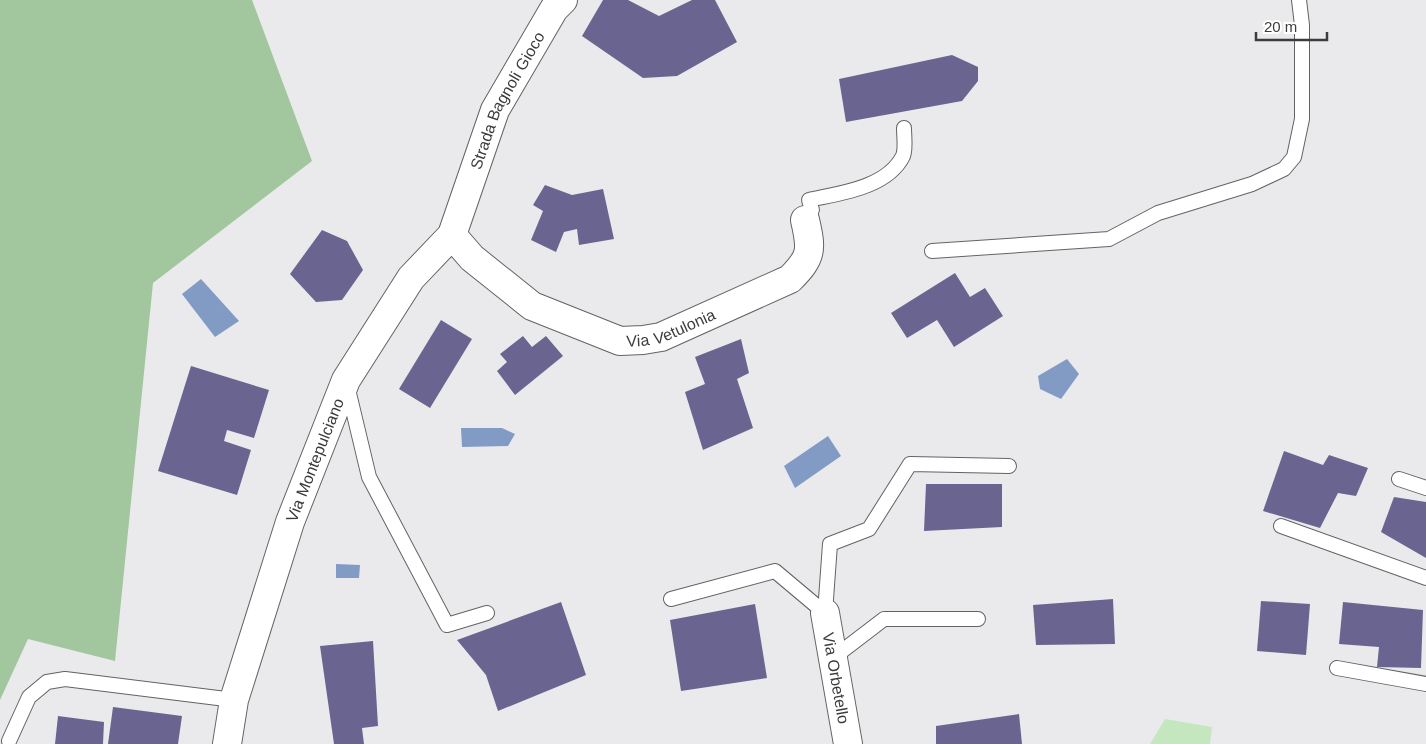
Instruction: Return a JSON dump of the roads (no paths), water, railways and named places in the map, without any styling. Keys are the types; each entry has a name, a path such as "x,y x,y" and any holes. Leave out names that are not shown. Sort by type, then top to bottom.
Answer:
{"street":[{"name":"Strada Bagnoli Gioco","path":"462,206 495,110 554,9 563,0"},
{"name":"Via Montepulciano","path":"227,744 234,700 290,522 346,380 411,278 452,236 462,206"},
{"name":"Via Vetulonia","path":"452,236 472,258 532,306 620,341 643,340 661,337 790,279 804,264 811,244 805,220"},
{"name":"Via Orbetello","path":"825,613 848,744"}],"lane":[{"path":"932,251 1109,239 1158,213 1252,184 1284,169 1294,157 1302,119 1302,25 1299,0"},
{"path":"805,220 812,210 809,200 856,188 885,176 903,155 904,128"},
{"path":"346,380 368,476 446,625 487,613"},
{"path":"825,613 830,544 869,529 910,464 1009,466"},
{"path":"1399,479 1426,488"},
{"path":"1281,526 1426,578"},
{"path":"670,599 775,572 825,613"},
{"path":"833,658 884,619 978,619"},
{"path":"1337,668 1426,684"},
{"path":"9,741 29,697 47,682 65,679 234,700"}],"water":[{"path":"201,279 239,321 215,337 182,294"},
{"path":"1067,359 1079,374 1061,399 1040,389 1038,376"},
{"path":"461,428 502,428 515,434 508,446 462,447"},
{"path":"828,436 841,456 795,488 784,466"},
{"path":"336,564 360,565 359,578 336,578"}]}
